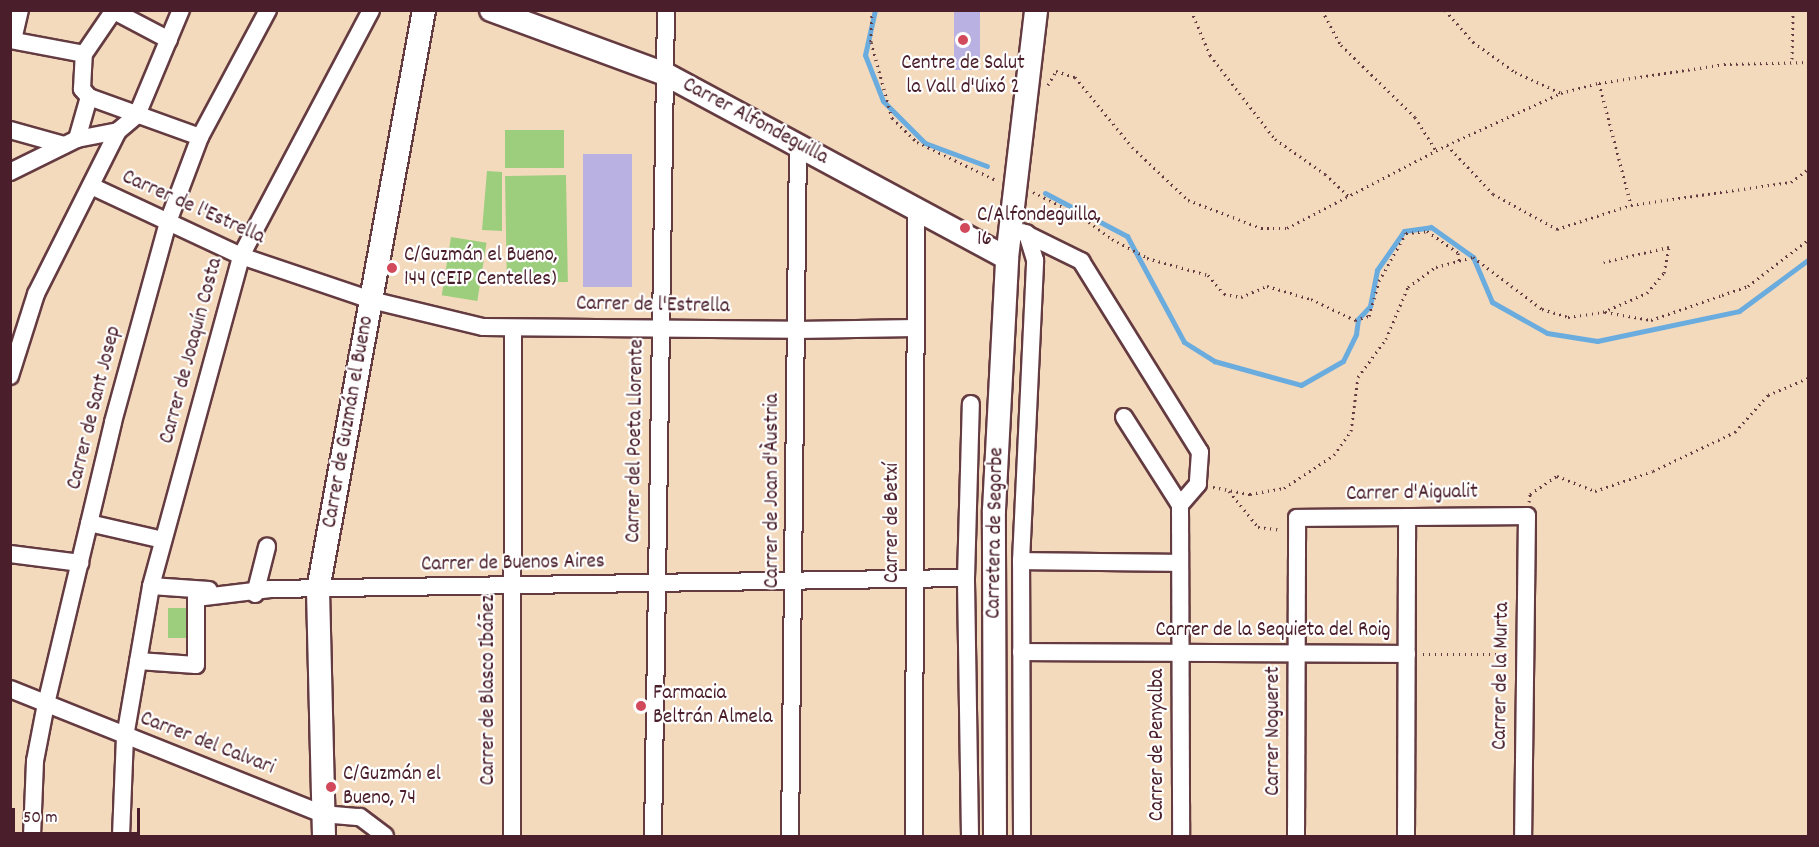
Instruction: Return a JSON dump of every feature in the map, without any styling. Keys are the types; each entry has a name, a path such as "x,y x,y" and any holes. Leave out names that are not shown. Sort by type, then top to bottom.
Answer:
{"street":[{"path":"20,10 12,40 84,54"},
{"path":"10,376 36,294 118,131 137,115 181,10"},
{"name":"Carrer de Joaquín Costa","path":"138,661 151,586 241,256 371,10"},
{"name":"Carrer de Guzmán el Bueno","path":"324,837 318,590 424,10"},
{"name":"Carrer Alfondeguilla","path":"491,10 665,74 1007,258"},
{"name":"Carrer del Poeta Llorente","path":"653,837 666,10"},
{"path":"1036,10 1018,231 1081,261 1200,452 1198,484 1180,506 1124,417"},
{"path":"169,40 114,11 84,54 82,89 89,98 200,137"},
{"name":"Carrer de Sant Josep","path":"32,837 35,760 46,704 89,523 168,222 200,137 258,13"},
{"path":"70,142 89,98"},
{"path":"10,130 70,142"},
{"path":"10,172 70,142 118,131"},
{"name":"Carrer de Joan d'Àustria","path":"790,837 795,581 798,146"},
{"name":"Carrer de l'Estrella","path":"91,186 241,256 371,300 483,327 796,330 916,328"},
{"name":"Carrer de Betxí","path":"914,837 916,209"},
{"name":"Carretera de Segorbe","path":"994,837 994,510 1007,258 1018,231"},
{"name":"Carretera de Segorbe","path":"1018,231 1035,260 1021,561 1022,837"},
{"name":"Carrer de Blasco Ibáñez","path":"512,837 513,328"},
{"name":"Carretera de Segorbe","path":"970,837 966,578 971,404"},
{"name":"Carrer de Penyalba","path":"1180,506 1181,837"},
{"name":"Carrer d'Aigualit","path":"1297,524 1407,517 1527,516"},
{"name":"Carrer de la Murta","path":"1523,837 1527,516"},
{"path":"1406,837 1407,517"},
{"path":"89,523 163,540"},
{"name":"Carrer Nogueret","path":"1296,837 1297,524"},
{"path":"255,594 267,547"},
{"path":"10,554 80,563"},
{"path":"1021,561 1180,563"},
{"name":"Carrer de Buenos Aires","path":"255,594 270,589 966,578"},
{"path":"151,586 255,594"},
{"path":"121,837 125,737 138,661 196,665 196,598 255,594"},
{"name":"Carrer de la Sequieta del Roig","path":"1021,651 1407,654"},
{"name":"Carrer del Calvari","path":"10,689 322,814 360,817 385,837"}],"path":[{"path":"872,10 871,42 892,118 917,142 1000,182"},
{"path":"1191,10 1210,55 1275,139 1325,174 1351,198"},
{"path":"1322,10 1341,45 1415,117 1436,150"},
{"path":"1445,10 1473,42 1515,72 1561,93"},
{"path":"1792,59 1793,10"},
{"path":"1045,91 1056,71 1075,77 1132,147 1188,200 1261,228 1287,228 1351,198 1436,150 1561,93 1599,83 1724,64 1792,59 1809,62"},
{"path":"1599,83 1631,205"},
{"path":"1447,145 1493,194 1557,229 1631,205 1791,182 1809,169"},
{"path":"1031,192 1080,215 1112,239 1147,258 1208,275 1224,294 1241,297 1267,286 1311,299 1355,320 1369,316 1379,281 1406,233 1427,231 1458,253 1459,261"},
{"path":"1198,484 1250,494 1284,488 1334,454 1351,431 1358,377 1386,339 1408,286 1436,267 1473,257 1542,309 1568,316 1603,312 1651,320 1748,286 1809,240"},
{"path":"1603,312 1647,293 1664,273 1669,247 1604,262"},
{"path":"1527,516 1530,494 1557,476 1595,491 1653,471 1735,432 1768,394 1809,378"},
{"path":"1227,489 1258,527 1297,524"},
{"name":"Carrer de la Sequieta del Roig","path":"1407,654 1525,655"}],"green space":[{"path":"505,130 564,130 564,168 505,168"},
{"path":"487,171 502,172 502,231 482,230"},
{"path":"566,175 568,282 507,283 505,176"},
{"path":"451,237 487,243 477,301 442,295"},
{"path":"168,608 186,608 186,638 168,638"}],"building":[{"name":"Centre de Salut la Vall d'Uixó 2","path":"954,10 980,10 980,70 954,70"},
{"path":"583,154 632,154 632,287 583,287"}],"waterway":[{"path":"875,10 865,55 883,101 925,143 987,166"},
{"path":"1045,193 1127,236 1184,342 1214,361 1301,385 1343,361 1356,334 1358,319 1370,306 1377,270 1404,231 1431,227 1473,257 1492,302 1547,333 1597,341 1739,311 1808,260"}],"place":[{"name":"Centre de Salut la Vall d'Uixó 2","path":"963,40"},
{"name":"C/Alfondeguilla, 16","path":"965,228"},
{"name":"C/Guzmán el Bueno, 144 (CEIP Centelles)","path":"392,268"},
{"name":"Farmacia Beltrán Almela","path":"641,706"},
{"name":"C/Guzmán el Bueno, 74","path":"331,787"}]}
